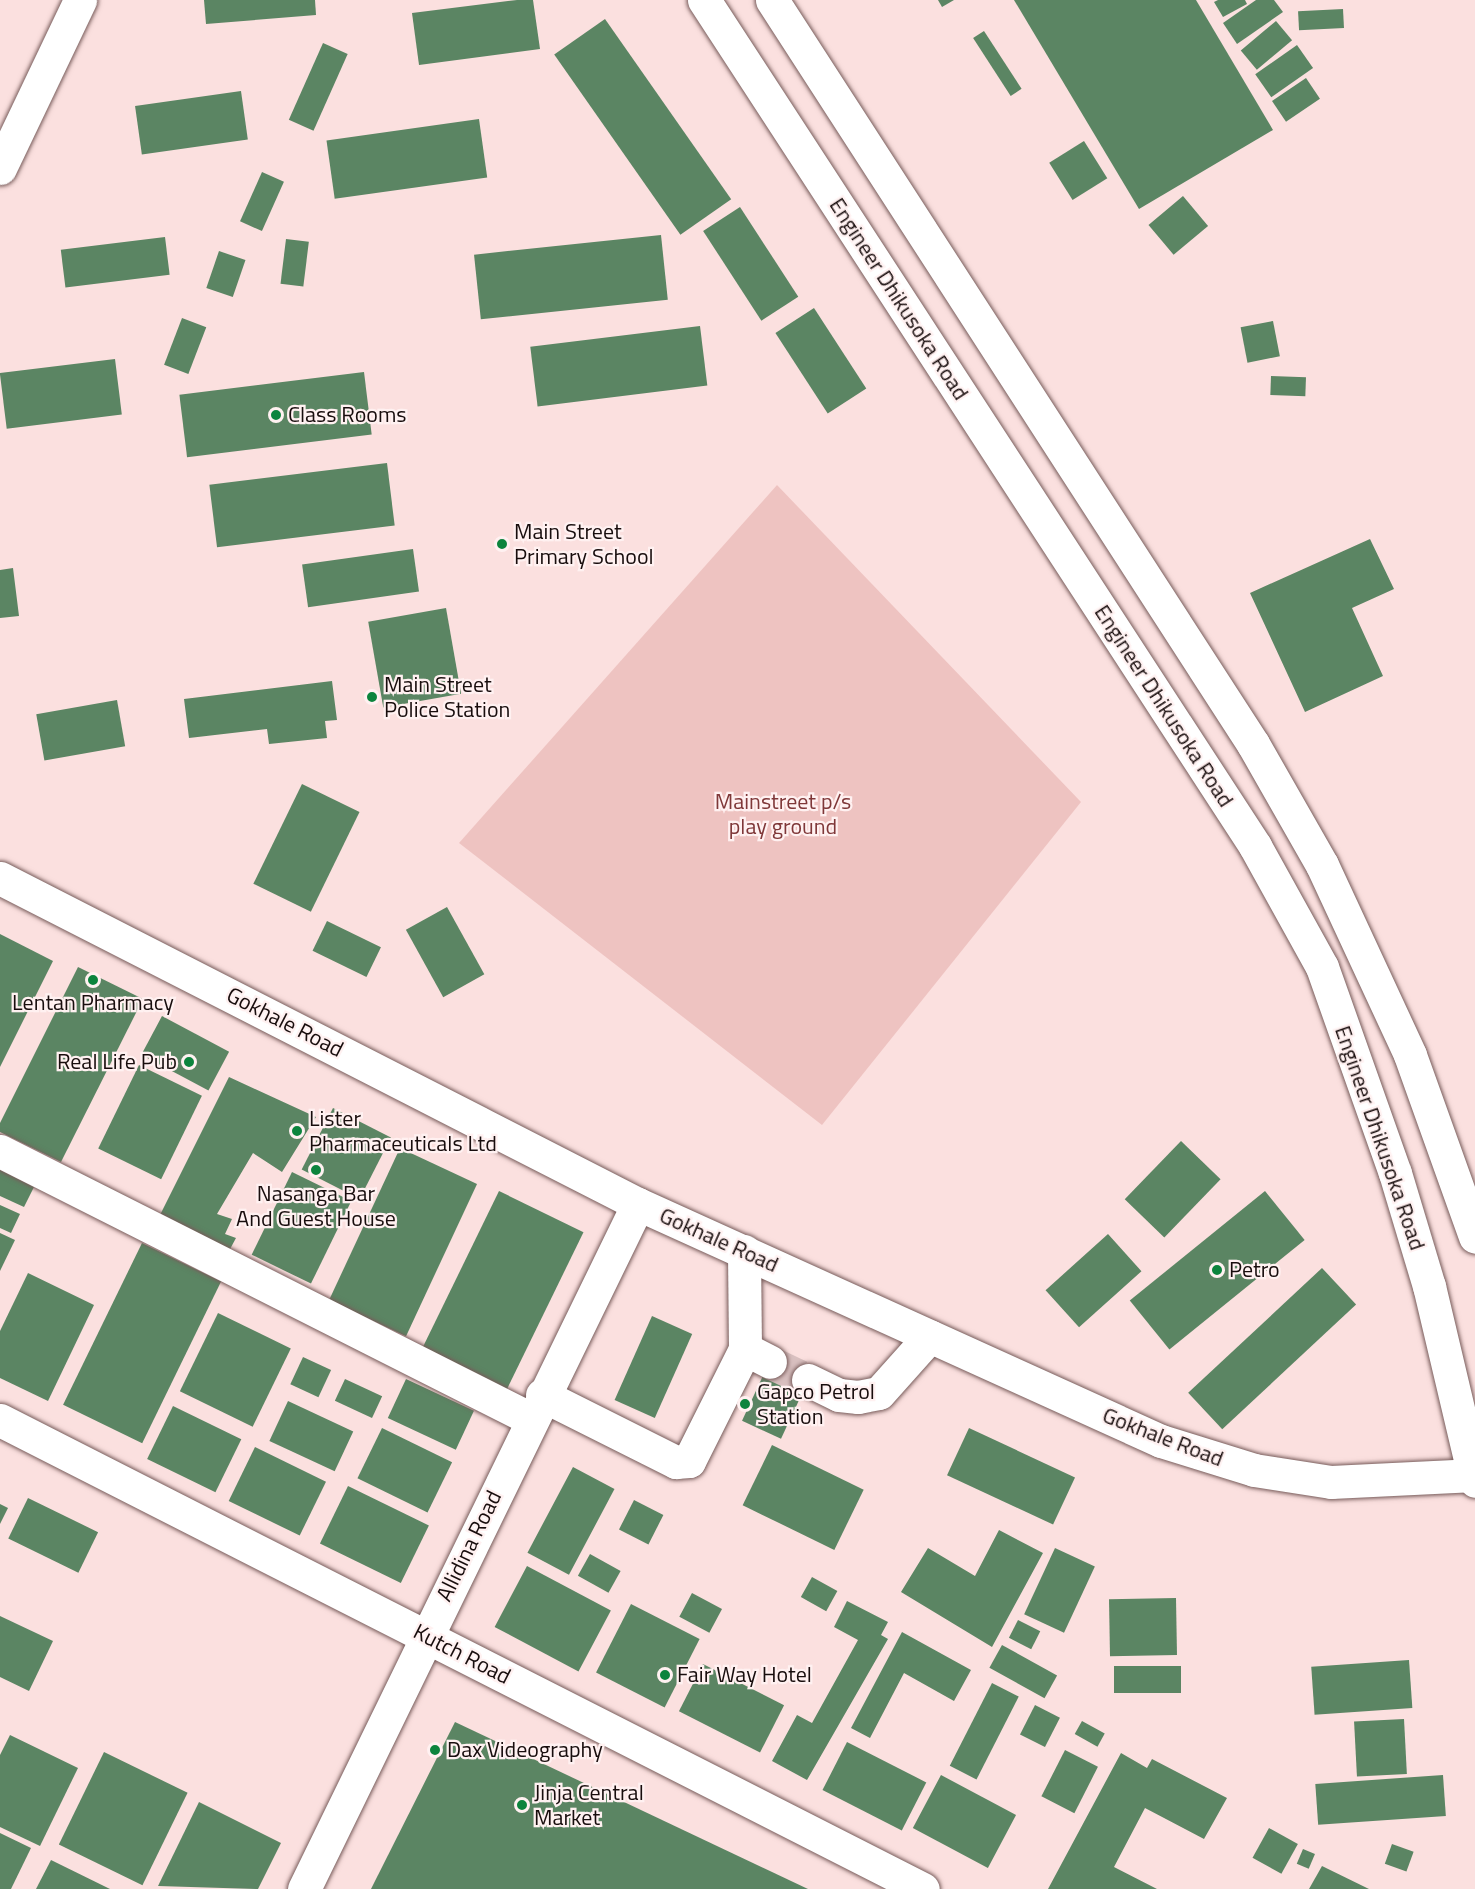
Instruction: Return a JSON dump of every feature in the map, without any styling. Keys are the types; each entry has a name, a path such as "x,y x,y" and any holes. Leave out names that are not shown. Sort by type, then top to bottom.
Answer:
{"street":[{"path":"0,168 80,0"},
{"name":"Engineer Dhikusoka Road","path":"704,0 1255,846 1322,967 1399,1184 1429,1286 1475,1477"},
{"path":"772,0 1253,744 1322,865 1410,1055 1475,1237"},
{"name":"Gokhale Road","path":"0,878 638,1204 1161,1441 1254,1470 1331,1482 1475,1477"},
{"path":"0,1152 537,1407 676,1462 689,1461 758,1355 744,1251"},
{"name":"Allidina Road","path":"304,1889 537,1407 638,1204"},
{"path":"808,1380 839,1395 858,1397 879,1393 930,1336"},
{"name":"Kutch Road","path":"0,1420 923,1889"}],"green space":[{"name":"Mainstreet p/s play ground","path":"777,485 1081,802 822,1125 459,843"}],"building":[{"path":"204,0 315,0 316,15 206,24"},
{"path":"533,0 540,49 419,65 412,13"},
{"path":"938,0 954,0 942,7"},
{"path":"1014,0 1196,0 1273,130 1139,209"},
{"path":"1245,0 1247,4 1223,17 1214,2"},
{"path":"1256,0 1274,0 1283,12 1237,44 1223,23"},
{"path":"1343,9 1344,28 1299,30 1298,11"},
{"path":"605,19 731,199 680,235 554,55"},
{"path":"1276,21 1292,40 1257,70 1241,51"},
{"path":"984,31 1022,89 1011,96 973,38"},
{"path":"323,43 348,54 313,131 289,120"},
{"path":"1297,45 1313,68 1271,97 1255,74"},
{"path":"1306,78 1320,99 1286,122 1272,101"},
{"path":"241,91 248,140 142,154 135,106"},
{"path":"479,119 487,177 335,199 326,140"},
{"path":"1084,141 1107,178 1073,200 1049,163"},
{"path":"262,172 284,182 262,231 240,221"},
{"path":"1183,196 1208,226 1174,255 1149,225"},
{"path":"740,207 798,297 761,321 703,231"},
{"path":"661,235 668,300 481,319 474,255"},
{"path":"165,237 170,275 65,288 61,250"},
{"path":"286,239 309,242 303,286 281,284"},
{"path":"219,251 245,260 233,297 206,288"},
{"path":"814,308 866,389 828,414 775,333"},
{"path":"182,318 206,327 188,374 164,365"},
{"path":"1273,321 1280,356 1247,363 1241,327"},
{"path":"700,326 707,386 538,406 530,347"},
{"path":"115,359 122,415 7,429 0,373"},
{"name":"Class Rooms","path":"364,372 372,435 187,457 179,395"},
{"path":"1271,376 1306,377 1305,396 1270,395"},
{"path":"387,463 395,526 217,547 209,485"},
{"path":"1370,539 1394,589 1352,608 1383,676 1305,712 1250,593"},
{"path":"413,549 419,592 308,607 302,565"},
{"path":"13,568 19,616 0,618 0,570"},
{"path":"446,608 461,694 383,707 368,622"},
{"path":"332,681 337,720 325,721 327,738 269,744 267,729 189,738 184,699"},
{"path":"117,700 125,746 44,761 36,714"},
{"path":"302,784 360,812 311,912 253,884"},
{"path":"447,907 484,974 443,997 406,930"},
{"path":"327,921 381,947 366,977 313,951"},
{"path":"0,934 53,961 0,1067"},
{"path":"78,967 143,999 61,1162 0,1132 0,1123"},
{"path":"162,1016 229,1052 208,1091 141,1055"},
{"path":"139,1065 202,1096 161,1179 98,1149"},
{"path":"229,1077 316,1117 282,1172 253,1153 217,1214 232,1219 225,1234 236,1238 229,1251 159,1217"},
{"path":"333,1108 391,1138 360,1199 302,1169"},
{"path":"1181,1141 1221,1179 1164,1237 1125,1199"},
{"path":"400,1148 477,1184 406,1336 329,1300"},
{"path":"0,1170 34,1187 24,1207 0,1196"},
{"path":"292,1172 351,1201 311,1284 252,1255"},
{"path":"499,1191 583,1232 505,1394 420,1353"},
{"name":"Petro","path":"1265,1191 1305,1240 1169,1349 1130,1301"},
{"path":"0,1205 20,1214 11,1233 0,1228"},
{"path":"0,1233 15,1240 0,1271"},
{"path":"1108,1234 1141,1271 1079,1327 1046,1290"},
{"path":"142,1243 221,1282 142,1443 63,1405"},
{"path":"1322,1268 1356,1305 1222,1429 1188,1393"},
{"path":"28,1273 94,1305 48,1401 0,1378 0,1331"},
{"path":"218,1313 291,1349 253,1427 180,1391"},
{"path":"652,1316 692,1334 655,1418 615,1400"},
{"path":"775,1350 814,1368 781,1439 742,1421"},
{"path":"303,1357 331,1370 318,1397 290,1384"},
{"path":"345,1379 382,1396 372,1418 335,1401"},
{"path":"406,1379 474,1411 456,1450 388,1418"},
{"path":"288,1401 353,1431 335,1471 269,1441"},
{"path":"173,1406 241,1439 215,1492 147,1459"},
{"path":"382,1428 452,1462 428,1513 357,1478"},
{"path":"969,1428 1075,1477 1053,1525 947,1475"},
{"path":"772,1445 864,1490 834,1550 743,1505"},
{"path":"255,1447 326,1482 300,1536 229,1501"},
{"path":"573,1467 614,1489 569,1575 527,1553"},
{"path":"348,1486 429,1525 401,1583 320,1544"},
{"path":"28,1498 98,1532 78,1573 8,1538"},
{"path":"634,1500 663,1515 648,1544 619,1529"},
{"path":"0,1504 8,1508 0,1524"},
{"path":"999,1530 1043,1553 992,1647 901,1592 928,1548 975,1576"},
{"path":"1055,1548 1095,1567 1064,1633 1024,1614"},
{"path":"590,1554 621,1571 608,1593 578,1576"},
{"path":"527,1566 611,1611 578,1672 495,1627"},
{"path":"812,1577 837,1591 826,1611 801,1597"},
{"path":"692,1593 722,1609 709,1633 679,1617"},
{"path":"1176,1598 1177,1655 1110,1656 1109,1599"},
{"path":"847,1601 888,1622 881,1635 888,1639 807,1780 772,1761 797,1715 812,1723 858,1640 834,1627"},
{"path":"631,1604 700,1639 665,1708 596,1673"},
{"path":"0,1616 53,1641 29,1691 0,1677"},
{"path":"1018,1620 1040,1631 1031,1649 1009,1638"},
{"path":"902,1632 971,1670 954,1701 904,1673 870,1738 851,1728"},
{"path":"1002,1645 1057,1676 1044,1698 989,1668"},
{"path":"1409,1660 1412,1708 1315,1715 1311,1667"},
{"path":"703,1664 784,1705 760,1753 679,1711"},
{"path":"1114,1666 1181,1666 1181,1693 1114,1693"},
{"path":"992,1683 1019,1697 977,1779 950,1766"},
{"path":"1035,1705 1060,1718 1045,1747 1020,1734"},
{"path":"1404,1719 1407,1774 1357,1777 1354,1722"},
{"path":"1082,1721 1105,1734 1097,1747 1075,1734"},
{"name":"Jinja Central Market","path":"455,1722 808,1889 371,1889"},
{"path":"10,1735 78,1768 40,1846 0,1827 0,1755"},
{"path":"847,1742 926,1782 902,1831 822,1790"},
{"path":"1065,1750 1098,1767 1074,1813 1041,1796"},
{"path":"104,1752 188,1793 142,1885 59,1845"},
{"path":"1121,1753 1147,1768 1152,1759 1227,1798 1204,1839 1145,1808 1114,1867 1157,1889 1048,1889"},
{"path":"941,1775 1016,1815 988,1868 913,1828"},
{"path":"1443,1775 1446,1816 1318,1825 1315,1784"},
{"path":"199,1802 281,1843 258,1889 158,1886"},
{"path":"1269,1828 1298,1844 1281,1874 1253,1858"},
{"path":"0,1833 31,1848 11,1889 0,1889"},
{"path":"1392,1844 1414,1852 1406,1872 1385,1864"},
{"path":"1303,1849 1315,1854 1309,1869 1297,1864"},
{"path":"51,1860 110,1889 36,1889"},
{"path":"1322,1866 1369,1889 1309,1889"}],"tunnel":[{"path":"770,1362 808,1380"}],"place":[{"name":"Class Rooms","path":"276,415"},
{"name":"Main Street Primary School","path":"502,544"},
{"name":"Main Street Police Station","path":"372,697"},
{"name":"Lentan Pharmacy","path":"93,980"},
{"name":"Real Life Pub","path":"189,1062"},
{"name":"Lister Pharmaceuticals Ltd","path":"297,1131"},
{"name":"Nasanga Bar And Guest House","path":"316,1170"},
{"name":"Petro","path":"1217,1270"},
{"name":"Gapco Petrol Station","path":"745,1404"},
{"name":"Fair Way Hotel","path":"665,1675"},
{"name":"Dax Videography","path":"435,1750"},
{"name":"Jinja Central Market","path":"522,1805"}]}
